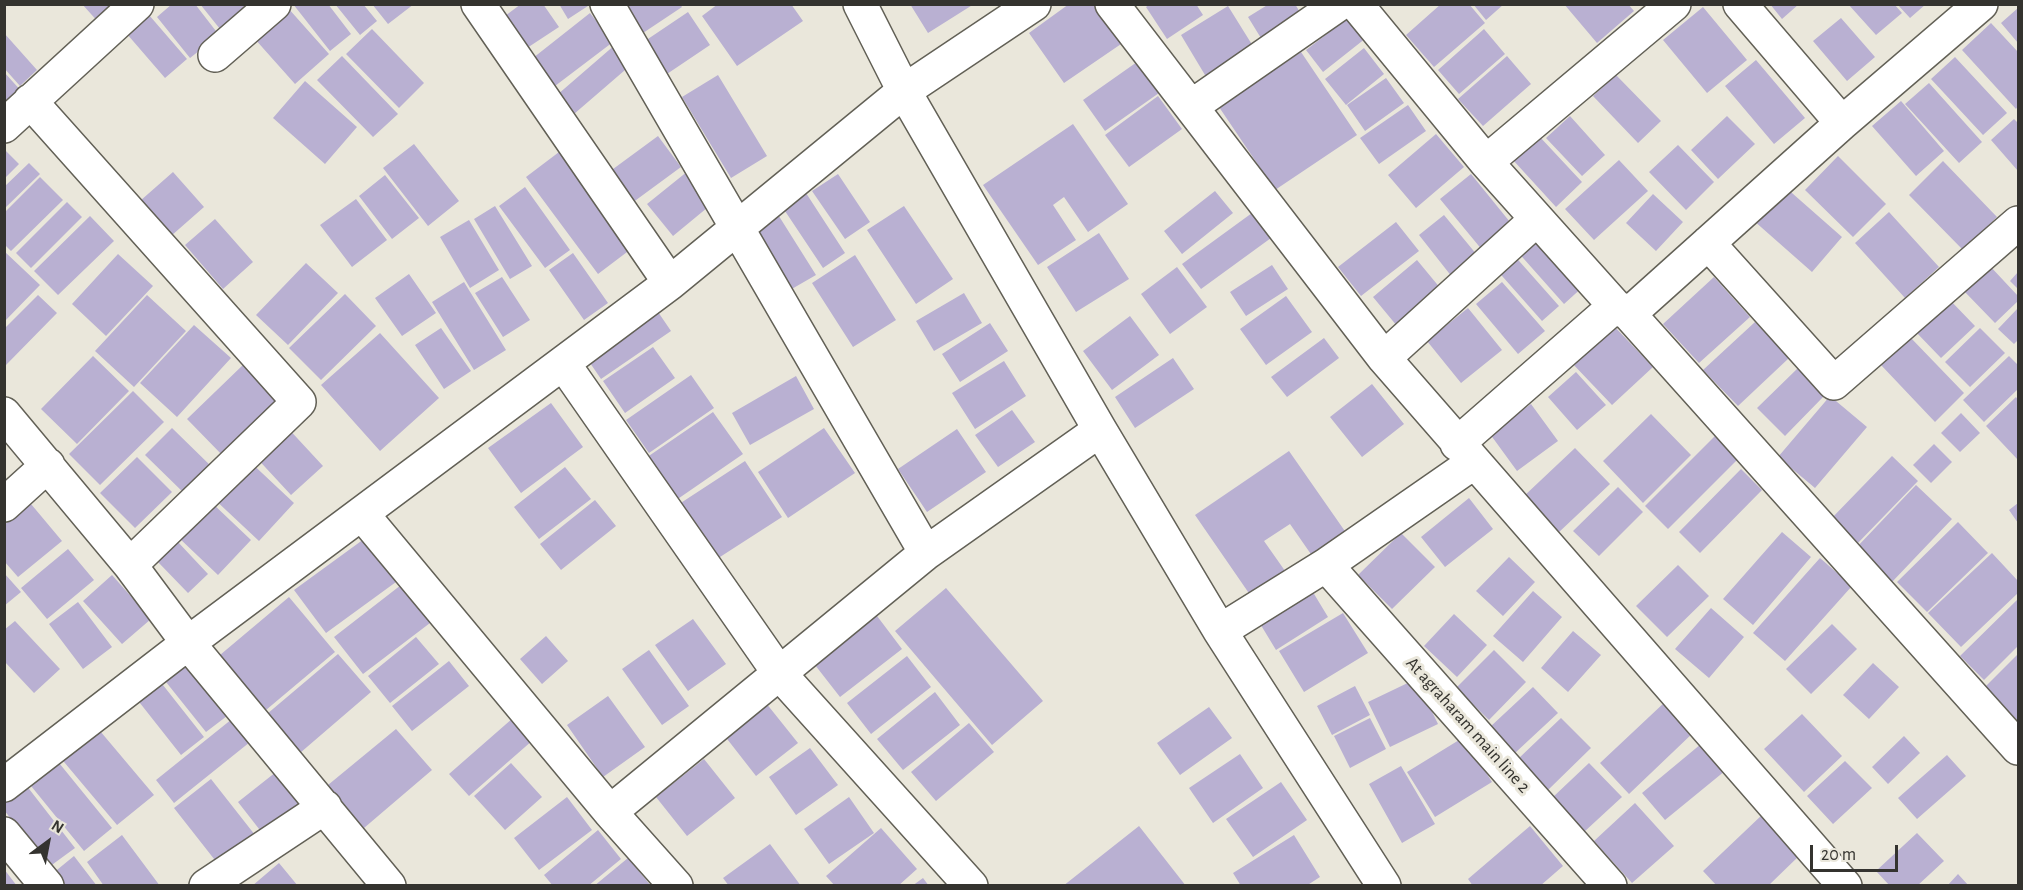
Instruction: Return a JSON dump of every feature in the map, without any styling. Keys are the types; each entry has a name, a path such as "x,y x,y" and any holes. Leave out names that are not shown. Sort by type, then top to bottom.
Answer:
{"street":[{"path":"4,126 137,4"},
{"path":"215,55 274,4"},
{"path":"607,4 926,553"},
{"path":"860,4 904,92 1100,430 1220,631 1384,885"},
{"path":"4,785 188,643 670,283 737,231 904,92 1034,4"},
{"path":"1112,4 1384,358 1845,885"},
{"path":"1486,162 1674,4"},
{"path":"1740,4 1842,123"},
{"path":"1220,631 1326,565 1465,453 1622,310 1708,243 1842,123 1981,4"},
{"path":"486,7 670,283"},
{"path":"1192,106 1360,8 1486,162 2019,748"},
{"path":"30,101 299,402 130,565"},
{"path":"1384,358 1538,219"},
{"path":"1708,243 1834,383 2019,223"},
{"path":"563,363 779,673 971,885"},
{"path":"4,414 130,565 188,643 389,885"},
{"path":"610,812 926,553 1100,430"},
{"path":"4,505 48,465"},
{"path":"362,514 610,812 676,885"},
{"name":"At agraharam main line 2","path":"1326,565 1610,885"},
{"path":"206,885 325,807"},
{"path":"4,834 46,885"}],"building":[{"path":"82,4 123,4 100,24"},
{"path":"172,4 195,4 219,35 190,58 157,17"},
{"path":"200,4 249,4 220,29"},
{"path":"293,4 328,4 351,34 330,51"},
{"path":"335,4 363,4 377,21 360,35"},
{"path":"372,4 414,4 388,24"},
{"path":"521,4 543,4 559,27 527,48 505,16"},
{"path":"559,4 591,4 568,19"},
{"path":"619,4 680,4 682,7 640,35"},
{"path":"718,4 791,4 803,21 737,66 702,16"},
{"path":"910,4 974,4 928,33"},
{"path":"1069,4 1098,4 1124,42 1064,83 1029,33"},
{"path":"1150,4 1196,4 1203,15 1167,39 1146,7"},
{"path":"1269,4 1295,4 1304,19 1264,43 1248,17"},
{"path":"1441,4 1469,4 1485,23 1434,67 1406,35"},
{"path":"1473,4 1504,4 1486,20"},
{"path":"1564,4 1628,4 1634,11 1597,43"},
{"path":"1770,4 1799,4 1782,19"},
{"path":"1848,4 1894,4 1902,13 1876,35"},
{"path":"1897,4 1926,4 1910,18"},
{"path":"1228,6 1256,51 1208,80 1181,35"},
{"path":"1703,7 1747,60 1707,93 1663,40"},
{"path":"288,8 329,54 295,84 254,38"},
{"path":"2018,8 2018,43 2001,23"},
{"path":"688,12 710,45 664,76 642,43"},
{"path":"590,13 613,42 555,86 533,58"},
{"path":"149,15 187,59 165,78 127,34"},
{"path":"1349,17 1366,38 1323,72 1306,50"},
{"path":"1841,18 1875,57 1847,81 1813,41"},
{"path":"1991,23 2018,52 2018,106 2016,109 1962,50"},
{"path":"372,29 424,83 399,108 346,54"},
{"path":"1484,29 1505,54 1459,94 1438,70"},
{"path":"4,33 37,70 20,86 4,68"},
{"path":"616,44 632,64 574,114 557,95"},
{"path":"1364,48 1384,74 1346,105 1325,79"},
{"path":"1301,52 1357,135 1275,190 1219,107"},
{"path":"342,56 398,114 373,137 317,80"},
{"path":"1507,56 1531,84 1483,126 1458,99"},
{"path":"1955,57 2007,113 1983,135 1931,79"},
{"path":"1756,60 1805,118 1774,144 1725,86"},
{"path":"1137,62 1159,93 1105,131 1083,100"},
{"path":"4,72 23,93 4,109"},
{"path":"718,75 767,156 731,178 682,97"},
{"path":"1616,75 1661,121 1638,143 1593,96"},
{"path":"1386,78 1404,103 1365,131 1347,105"},
{"path":"305,81 357,127 325,164 273,118"},
{"path":"1929,83 1982,142 1959,163 1905,104"},
{"path":"1158,96 1182,129 1129,167 1105,135"},
{"path":"1901,101 1944,151 1916,176 1872,126"},
{"path":"1408,105 1426,131 1379,164 1360,138"},
{"path":"1570,116 1605,155 1582,176 1546,138"},
{"path":"1727,116 1755,144 1718,179 1691,150"},
{"path":"2014,119 2018,123 2018,171 1991,140"},
{"path":"1073,124 1128,204 1088,232 1064,197 1053,205 1076,240 1038,265 983,185"},
{"path":"1436,134 1464,167 1416,208 1388,175"},
{"path":"658,136 681,167 632,203 609,172"},
{"path":"1539,136 1582,182 1556,207 1513,160"},
{"path":"414,144 459,201 428,226 383,168"},
{"path":"1678,145 1714,182 1686,210 1649,172"},
{"path":"4,149 19,164 4,179"},
{"path":"563,149 635,246 598,274 526,177"},
{"path":"1838,156 1886,204 1853,237 1805,190"},
{"path":"1619,160 1648,191 1594,240 1565,209"},
{"path":"1943,161 1997,217 1963,250 1909,195"},
{"path":"29,163 40,174 4,209 4,187"},
{"path":"688,171 713,203 673,236 647,204"},
{"path":"173,172 204,207 171,236 140,201"},
{"path":"838,174 870,222 845,239 812,191"},
{"path":"1471,174 1514,227 1483,251 1440,199"},
{"path":"385,175 419,218 392,239 359,196"},
{"path":"40,177 63,200 11,251 4,244 4,213"},
{"path":"1784,186 1842,237 1812,272 1753,220"},
{"path":"525,187 570,250 545,268 499,206"},
{"path":"1215,191 1233,213 1182,254 1164,231"},
{"path":"806,193 845,253 823,268 783,208"},
{"path":"1653,194 1683,222 1656,251 1626,223"},
{"path":"356,199 387,240 352,267 320,225"},
{"path":"67,202 82,217 31,268 16,253"},
{"path":"495,206 532,266 510,279 474,219"},
{"path":"904,206 953,279 916,304 867,230"},
{"path":"1889,212 1939,267 1905,298 1855,243"},
{"path":"777,213 816,275 790,290 752,229"},
{"path":"1252,213 1271,238 1201,289 1182,264"},
{"path":"1444,215 1482,261 1456,282 1419,235"},
{"path":"90,216 114,241 58,295 34,271"},
{"path":"215,219 253,262 223,289 185,245"},
{"path":"469,220 499,270 470,288 440,237"},
{"path":"1396,222 1419,251 1361,296 1338,267"},
{"path":"1538,231 1585,285 1564,304 1516,250"},
{"path":"1099,233 1129,279 1076,312 1047,267"},
{"path":"4,251 40,285 4,322"},
{"path":"573,253 608,303 584,320 549,270"},
{"path":"1512,253 1559,306 1542,321 1495,268"},
{"path":"118,254 153,286 106,336 72,304"},
{"path":"855,255 896,320 853,347 812,283"},
{"path":"1417,260 1441,289 1397,326 1373,297"},
{"path":"306,263 338,293 288,345 256,315"},
{"path":"1272,265 1288,289 1246,316 1230,292"},
{"path":"1989,265 2018,296 2018,301 1995,323 1963,290"},
{"path":"1177,267 1207,307 1170,334 1141,294"},
{"path":"2018,272 2018,289 2010,281"},
{"path":"409,274 436,313 402,336 375,298"},
{"path":"502,277 530,320 503,337 475,293"},
{"path":"1714,277 1750,317 1699,363 1663,324"},
{"path":"464,282 506,350 474,370 432,302"},
{"path":"1502,282 1545,331 1518,354 1476,304"},
{"path":"964,293 982,323 934,351 916,321"},
{"path":"345,294 376,326 321,380 289,348"},
{"path":"38,295 57,313 6,365 4,329"},
{"path":"147,295 186,331 134,387 95,351"},
{"path":"1286,296 1312,332 1266,365 1240,329"},
{"path":"1948,298 1975,326 1941,358 1914,330"},
{"path":"1468,308 1502,350 1461,383 1427,341"},
{"path":"2018,308 2018,340 2014,344 1998,329"},
{"path":"656,309 671,331 601,379 586,357"},
{"path":"1130,316 1159,355 1112,390 1083,351"},
{"path":"1755,322 1789,358 1738,406 1703,370"},
{"path":"990,323 1008,351 960,382 942,354"},
{"path":"1611,323 1653,367 1612,405 1570,361"},
{"path":"194,325 231,358 177,417 140,383"},
{"path":"441,328 471,371 444,389 415,345"},
{"path":"1980,328 2005,353 1970,387 1945,362"},
{"path":"380,333 439,398 380,451 321,385"},
{"path":"1910,337 1964,393 1935,422 1881,365"},
{"path":"1324,338 1339,358 1287,397 1271,377"},
{"path":"653,347 675,378 625,413 603,381"},
{"path":"93,356 129,391 77,444 41,409"},
{"path":"2009,356 2018,365 2018,389 1984,422 1963,400"},
{"path":"1173,358 1194,389 1135,428 1115,397"},
{"path":"1004,361 1026,396 975,429 952,393"},
{"path":"245,363 283,402 225,458 187,419"},
{"path":"1798,368 1825,395 1785,436 1757,408"},
{"path":"1576,372 1606,405 1577,430 1548,397"},
{"path":"691,375 714,408 649,453 626,420"},
{"path":"796,376 814,409 750,445 732,413"},
{"path":"1372,384 1404,424 1362,457 1330,417"},
{"path":"133,391 164,422 100,485 69,454"},
{"path":"1830,396 1867,427 1815,488 1778,457"},
{"path":"2016,397 2018,400 2018,460 1986,426"},
{"path":"551,403 583,447 521,493 488,448"},
{"path":"1531,404 1558,441 1517,471 1490,434"},
{"path":"1012,410 1035,442 998,467 975,435"},
{"path":"713,412 743,454 669,505 640,462"},
{"path":"1961,413 1980,433 1960,452 1941,433"},
{"path":"1651,414 1691,455 1643,503 1603,461"},
{"path":"285,425 323,466 291,495 253,454"},
{"path":"172,428 215,470 188,497 145,455"},
{"path":"824,428 855,473 788,518 758,472"},
{"path":"957,429 986,472 927,512 898,469"},
{"path":"1715,436 1738,459 1668,529 1645,506"},
{"path":"1934,444 1952,462 1931,483 1913,465"},
{"path":"1575,448 1610,484 1557,534 1523,497"},
{"path":"1289,451 1349,537 1315,560 1290,524 1264,541 1290,578 1255,602 1195,515"},
{"path":"1892,456 1918,481 1855,546 1829,521"},
{"path":"137,457 172,492 135,528 100,493"},
{"path":"246,458 294,503 259,541 211,496"},
{"path":"745,461 782,517 706,566 670,510"},
{"path":"565,467 591,499 539,539 514,507"},
{"path":"1741,469 1762,490 1700,553 1679,532"},
{"path":"1916,485 1952,519 1892,582 1856,548"},
{"path":"1618,487 1643,512 1599,556 1573,531"},
{"path":"1469,498 1493,529 1445,567 1421,537"},
{"path":"595,500 616,526 561,570 540,544"},
{"path":"211,502 251,540 218,575 178,537"},
{"path":"2018,503 2018,523 2009,510"},
{"path":"31,504 62,541 18,577 4,561 4,525"},
{"path":"1958,522 1988,553 1927,612 1897,582"},
{"path":"1782,532 1811,557 1753,625 1723,599"},
{"path":"1401,533 1435,567 1392,609 1358,575"},
{"path":"364,539 396,582 326,633 294,590"},
{"path":"177,541 208,574 188,593 157,561"},
{"path":"68,549 94,580 47,619 21,588"},
{"path":"1992,553 2018,581 2018,593 1961,647 1928,613"},
{"path":"1509,557 1535,582 1503,616 1476,591"},
{"path":"1820,558 1852,586 1785,661 1753,633"},
{"path":"1678,565 1709,596 1667,637 1636,606"},
{"path":"4,573 21,592 4,606"},
{"path":"112,575 151,619 122,644 83,601"},
{"path":"1308,584 1328,617 1276,650 1256,617"},
{"path":"401,585 430,623 363,674 334,637"},
{"path":"946,588 1043,701 992,745 895,631"},
{"path":"1533,591 1562,617 1523,662 1493,636"},
{"path":"289,597 335,652 266,710 220,655"},
{"path":"2018,599 2018,646 1984,680 1960,656"},
{"path":"78,602 112,647 83,669 49,624"},
{"path":"871,608 902,649 840,697 808,656"},
{"path":"1711,608 1744,637 1709,678 1675,649"},
{"path":"1343,613 1368,653 1304,692 1279,651"},
{"path":"1454,614 1487,645 1457,677 1424,646"},
{"path":"693,619 726,664 688,691 655,645"},
{"path":"15,621 60,669 34,693 4,661 4,630"},
{"path":"1832,624 1857,649 1811,694 1786,669"},
{"path":"1573,631 1601,655 1568,692 1541,668"},
{"path":"546,636 568,661 542,684 520,659"},
{"path":"416,637 439,664 390,703 368,676"},
{"path":"649,650 689,706 662,725 622,669"},
{"path":"1494,650 1526,682 1489,720 1456,688"},
{"path":"338,654 371,692 300,753 267,714"},
{"path":"2018,654 2018,719 2017,720 1984,688"},
{"path":"907,656 931,687 871,734 847,703"},
{"path":"183,661 227,716 206,732 162,677"},
{"path":"449,661 469,686 412,731 392,706"},
{"path":"1873,663 1899,687 1869,719 1843,695"},
{"path":"1416,679 1438,724 1390,747 1368,702"},
{"path":"159,680 204,737 181,755 136,698"},
{"path":"1355,686 1370,715 1332,735 1317,706"},
{"path":"1533,687 1558,713 1515,753 1490,727"},
{"path":"935,692 960,725 903,770 877,739"},
{"path":"608,696 645,747 603,777 567,725"},
{"path":"1666,701 1695,731 1629,794 1600,763"},
{"path":"766,703 798,743 756,776 724,735"},
{"path":"1209,707 1232,738 1180,775 1157,743"},
{"path":"1802,714 1842,756 1804,792 1764,749"},
{"path":"513,718 533,740 469,796 449,774"},
{"path":"1370,718 1386,749 1350,768 1334,736"},
{"path":"1561,718 1591,748 1548,790 1518,759"},
{"path":"232,719 250,742 174,803 156,780"},
{"path":"969,723 994,752 936,801 911,772"},
{"path":"95,725 154,795 117,825 59,756"},
{"path":"396,729 432,770 364,828 328,785"},
{"path":"1904,736 1920,753 1888,784 1872,767"},
{"path":"1464,737 1492,782 1435,817 1407,772"},
{"path":"1707,739 1731,766 1665,820 1642,793"},
{"path":"810,748 838,785 796,815 769,777"},
{"path":"1240,754 1263,788 1213,823 1189,788"},
{"path":"1947,755 1966,776 1917,819 1898,798"},
{"path":"55,758 112,828 84,851 27,781"},
{"path":"704,759 735,798 687,836 656,797"},
{"path":"1845,761 1872,788 1833,824 1807,796"},
{"path":"511,763 542,797 505,830 474,796"},
{"path":"1589,763 1622,797 1584,832 1552,798"},
{"path":"1401,766 1435,824 1402,843 1369,784"},
{"path":"276,772 308,813 270,843 238,802"},
{"path":"211,779 255,835 218,864 174,808"},
{"path":"1281,782 1307,820 1253,857 1226,819"},
{"path":"26,785 75,848 49,867 4,810 4,802"},
{"path":"567,797 592,830 539,870 514,838"},
{"path":"849,797 874,833 829,864 804,829"},
{"path":"1635,803 1674,846 1632,883 1594,841"},
{"path":"1763,814 1801,854 1768,886 1717,886 1703,871"},
{"path":"1139,826 1186,886 1063,886"},
{"path":"1530,826 1563,866 1540,886 1473,886 1468,879"},
{"path":"881,828 917,869 898,886 835,886 826,876"},
{"path":"598,830 621,859 588,886 553,886 544,875"},
{"path":"1917,833 1944,861 1917,886 1890,886 1876,871"},
{"path":"122,835 160,886 104,886 87,862"},
{"path":"1294,835 1320,877 1306,886 1241,886 1233,873"},
{"path":"770,844 801,886 729,886 723,878"},
{"path":"74,856 97,886 61,886 52,874"},
{"path":"628,858 651,886 594,886"},
{"path":"279,863 298,886 252,886"},
{"path":"4,869 17,886 4,886"},
{"path":"1958,874 1969,886 1947,886"},
{"path":"923,878 929,886 912,886"}]}
